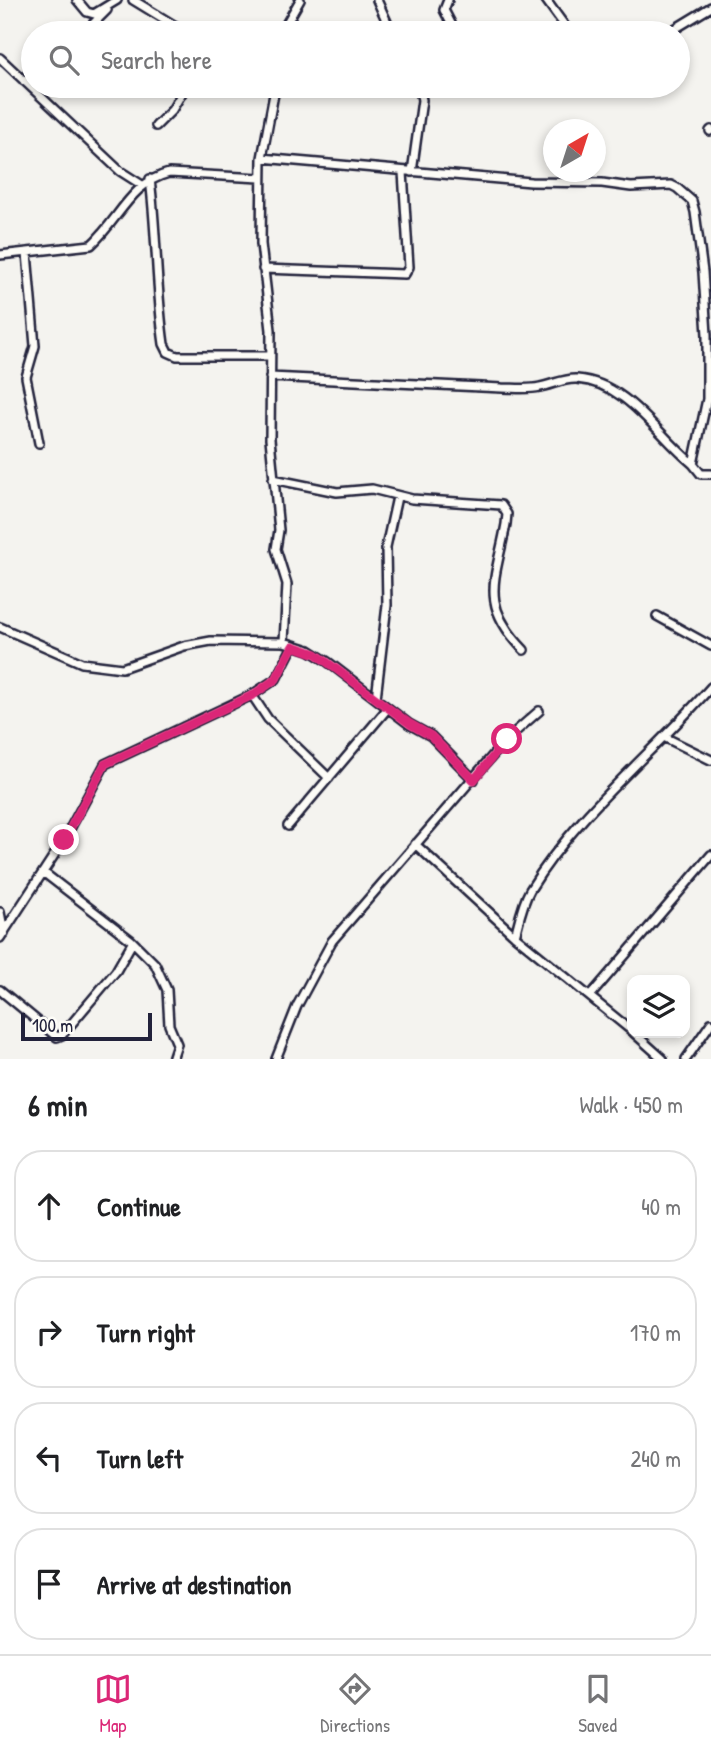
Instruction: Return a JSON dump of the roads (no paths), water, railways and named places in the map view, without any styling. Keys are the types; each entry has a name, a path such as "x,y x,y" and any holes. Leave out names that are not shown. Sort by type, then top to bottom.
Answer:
{"street":[{"path":"77,0 88,12 94,14 114,2"},
{"path":"134,0 168,21"},
{"path":"288,21 300,0"},
{"path":"377,0 387,21"},
{"path":"448,0 443,10 449,21"},
{"path":"546,0 561,21"},
{"path":"96,21 114,2"},
{"path":"688,21 711,7"},
{"path":"0,58 21,78"},
{"path":"42,98 120,172 142,185"},
{"path":"156,126 172,110 179,98"},
{"path":"273,98 260,178 263,269 271,330 274,479 279,530 276,549 287,584 284,642"},
{"path":"412,172 422,98"},
{"path":"262,158 403,172 631,187 671,185 692,201 704,272 707,399 693,464"},
{"path":"263,269 405,274 409,267 403,172"},
{"path":"0,255 90,245 142,185 150,179 169,173 260,178"},
{"path":"150,179 158,235 156,286 164,344 168,352 177,356 270,356"},
{"path":"27,253 36,346 26,377 39,443"},
{"path":"270,377 502,388 538,388 568,380 584,380 610,389 639,409 664,439 701,474 711,474"},
{"path":"274,479 337,492 372,489 397,498 494,503 504,508 506,524 492,590 505,629 524,650"},
{"path":"376,698 387,605 386,547 397,498"},
{"path":"657,616 711,646"},
{"path":"0,626 82,663 122,668 184,646 211,641 284,642 316,654 388,708 431,736 474,780"},
{"path":"2,935 43,872 105,764 253,695 276,679 293,646"},
{"path":"515,936 531,890 569,835 666,738 711,687"},
{"path":"253,695 268,719 329,778"},
{"path":"288,826 388,708"},
{"path":"276,1059 297,1006 332,941 507,739 539,711"},
{"path":"666,738 711,760"},
{"path":"415,844 515,936 627,1027"},
{"path":"591,995 711,855"},
{"path":"43,872 155,964 167,990 169,1025 177,1044 172,1059"},
{"path":"0,912 2,935"},
{"path":"0,990 57,1037 116,971 132,943"},
{"path":"686,1059 711,1023"},
{"path":"640,1038 663,1059"}]}
